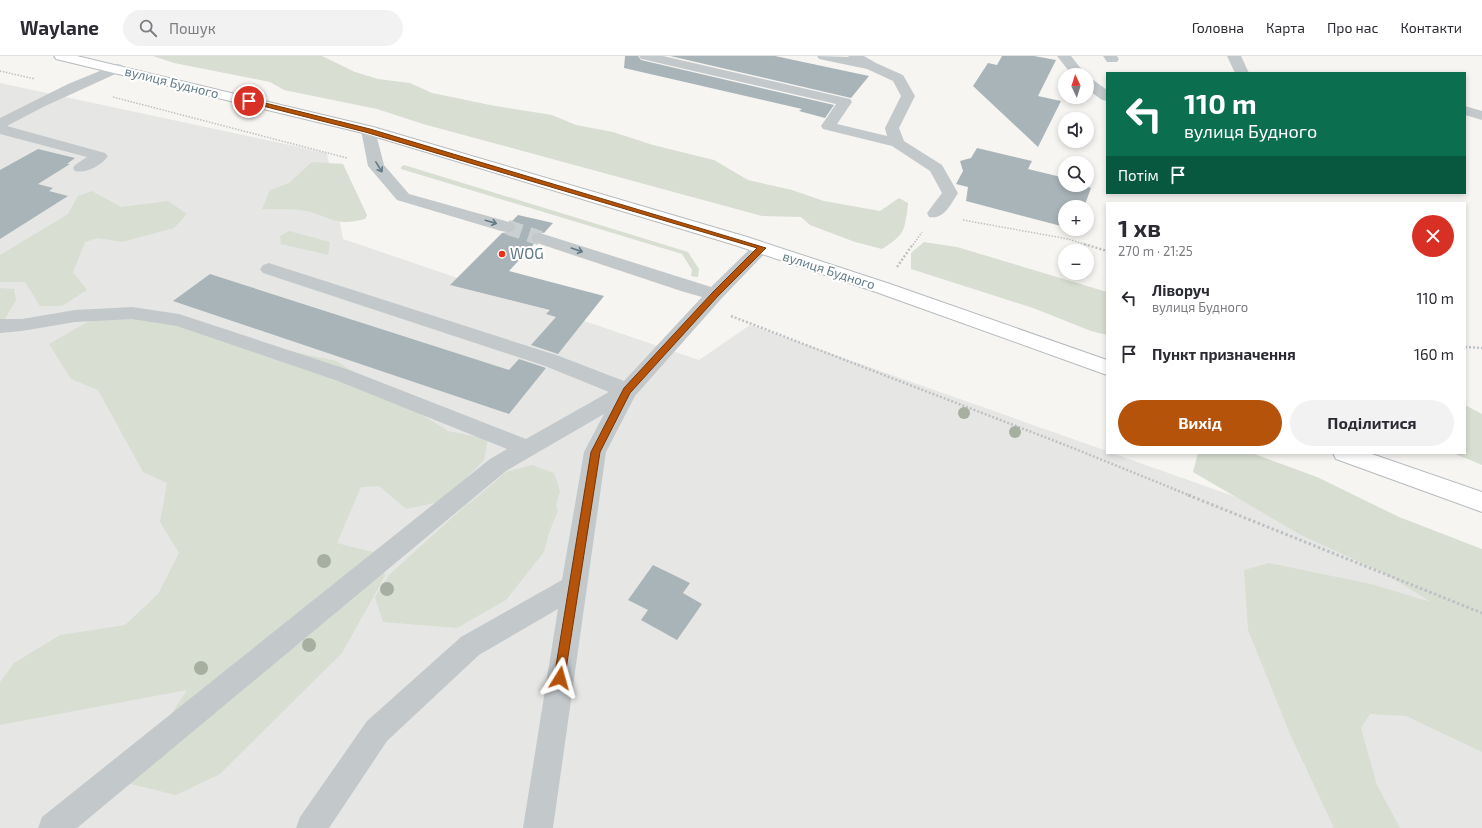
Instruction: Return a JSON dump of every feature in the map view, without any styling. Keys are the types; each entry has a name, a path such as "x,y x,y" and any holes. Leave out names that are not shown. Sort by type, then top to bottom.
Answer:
{"highway":[{"name":"вулиця Будного","path":"61,56 116,68 368,130 762,248 883,288 1106,368"},
{"path":"1347,454 1482,502"}],"street":[{"path":"646,56 845,102 828,126 897,143 936,168 950,193 935,213"},
{"path":"824,56 871,66"},
{"path":"856,56 871,66 898,78 908,96 892,128 897,143"},
{"path":"1064,56 1073,68"},
{"path":"1234,56 1242,72"},
{"path":"0,124 73,87 116,68"},
{"path":"1094,87 1106,96"},
{"path":"1466,110 1482,116"},
{"path":"0,129 100,156 81,168"},
{"path":"368,130 376,166 403,197 507,227"},
{"path":"540,238 688,287 710,300"},
{"path":"538,828 595,452 627,391 710,300 762,248"},
{"path":"269,269 552,361 627,391"},
{"path":"0,326 22,325 75,316 132,313 179,320 345,376 527,448"},
{"path":"53,828 498,466 627,391"},
{"path":"310,828 378,731 470,646 574,586"}],"path":[{"path":"0,71 73,87 376,166"},
{"path":"883,288 935,213 1001,228 1068,239 1106,251"},
{"path":"710,300 1482,613"},
{"path":"1466,347 1482,348"}],"shaded area":[{"path":"153,56 322,56 355,72 378,79 410,83 432,93 495,106 552,115 576,125 613,132 653,145 714,160 748,180 792,190 824,201 880,211 899,198 908,203 905,226 895,240 882,249 855,242 810,225 801,217 762,216 423,124 377,109 284,90 270,82 174,63"},
{"path":"0,83 327,153 343,239 699,360 750,325 1106,451 1106,454 1115,454 1482,584 1482,828 0,828"},
{"path":"312,162 343,164 367,215 365,219 340,222 315,213 301,210 262,209 270,190 289,183"},
{"path":"404,165 688,252 699,269 698,277 691,276 692,270 682,254 401,169"},
{"path":"92,191 121,207 168,201 187,214 174,228 122,242 98,238 85,242 73,272 87,290 62,306 40,306 25,282 0,282 0,255 68,214 78,196"},
{"path":"289,231 330,242 328,255 281,244 280,236"},
{"path":"924,242 957,247 1058,277 1058,280 1067,280 1106,292 1106,335 1091,331 1033,308 911,269 911,253"},
{"path":"0,288 14,289 16,300 3,322 0,323"},
{"path":"132,313 205,333 336,361 448,431 488,439 484,460 443,501 406,509 379,486 361,487 337,543 381,554 385,576 342,653 220,774 176,795 126,783 187,690 0,725 0,682 14,663 60,635 125,625 158,594 179,553 160,522 167,483 143,472 98,390 71,379 49,344 98,316"},
{"path":"1466,406 1482,414 1482,465 1455,454 1466,454"},
{"path":"1198,454 1255,454 1317,477 1399,517 1482,549 1482,752 1406,716 1370,714 1361,728 1377,785 1400,828 1334,828 1290,734 1248,630 1244,570 1269,563 1371,584 1431,602 1384,573 1301,535 1193,472"},
{"path":"532,465 554,473 560,491 556,505 558,511 549,533 544,552 506,600 457,628 383,622 375,597 389,575 466,505 506,472"}],"building":[{"path":"625,56 638,56 641,60 834,105 825,118 799,111 802,109 624,68"},
{"path":"670,56 775,56 869,76 851,98"},
{"path":"1002,56 1034,56 1056,60 1038,96 1058,100 1058,104 1060,104 1038,147 973,86 988,63 997,65"},
{"path":"977,148 1032,161 1028,169 1058,176 1058,192 1090,192 1087,200 1058,200 1058,225 966,201 968,187 956,184 963,171 960,161 971,158"},
{"path":"38,149 75,158 67,164 70,164 38,184 53,188 49,191 68,196 0,239 0,170"},
{"path":"518,215 553,223 544,233 533,233 530,238 534,244 509,271 604,296 558,354 531,345 556,317 546,314 550,310 450,285 502,233 514,232 518,227 512,221"},
{"path":"210,274 509,370 519,359 546,368 509,414 173,301"},
{"path":"653,565 690,583 683,593 702,604 677,640 641,620 648,610 628,600"}],"tunnel":[{"path":"507,227 540,238"}],"place":[{"name":"WOG","path":"502,254"}],"route":[{"path":"249,101 368,130 741,240 762,248 715,294 627,391 595,452 560,678"}]}
